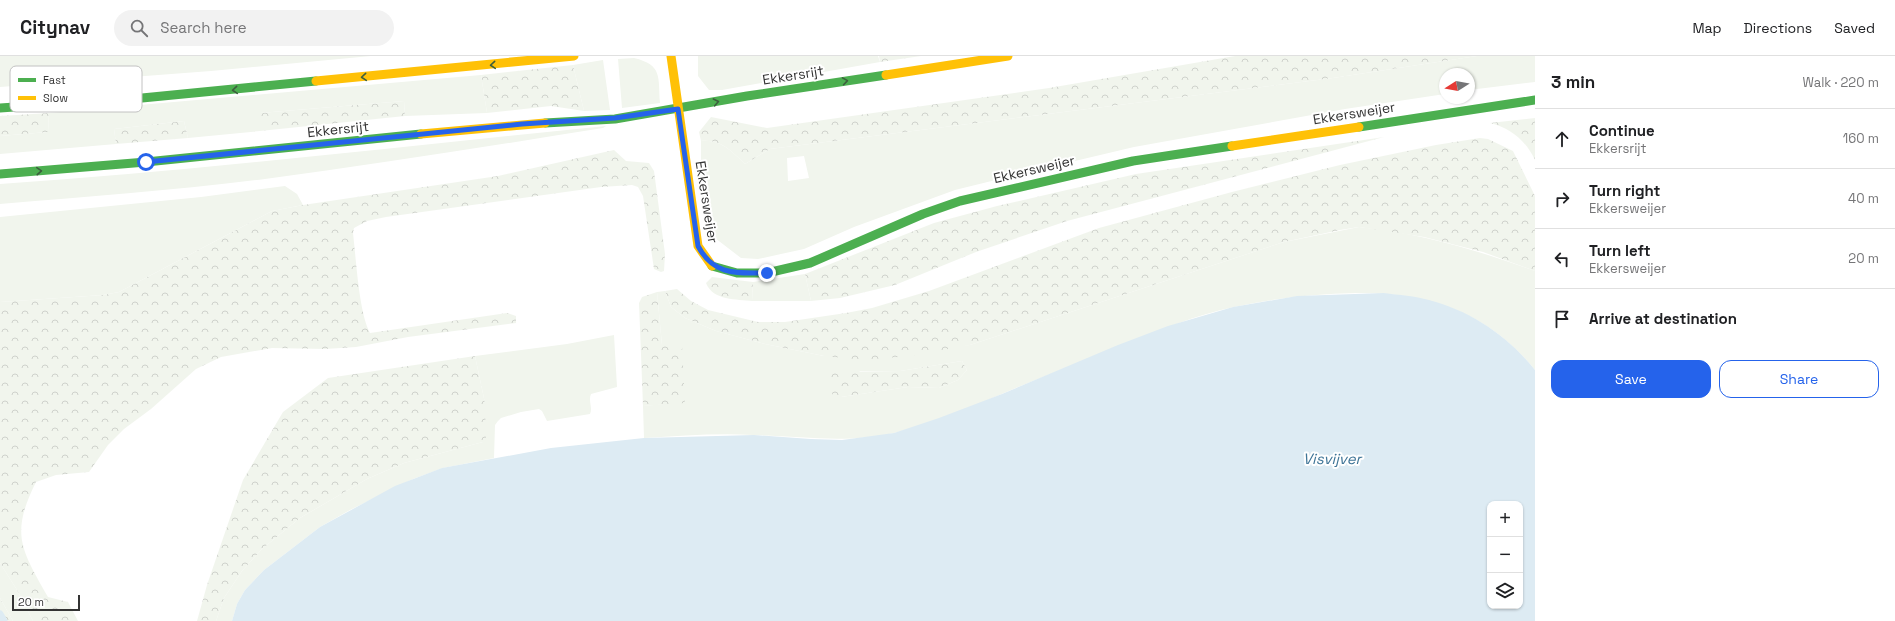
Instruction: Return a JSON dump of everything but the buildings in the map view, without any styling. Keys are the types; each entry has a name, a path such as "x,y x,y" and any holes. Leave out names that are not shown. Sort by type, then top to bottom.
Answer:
{"main road":[{"path":"142,98 574,56"},
{"path":"671,56 678,109"},
{"name":"Ekkersrijt","path":"0,174 146,162 522,124 615,118 1008,56"},
{"name":"Ekkersweijer","path":"678,109 698,246 704,257 712,266 737,273 767,273 810,263 923,214 960,201 1133,161 1535,100"},
{"path":"0,108 10,107"}],"green space":[{"path":"0,56 371,56 142,76 142,66 10,66 10,86 0,87"},
{"path":"698,56 878,56 880,62 722,90 709,90 698,76"},
{"path":"879,56 921,56 880,62"},
{"path":"1235,56 1477,56 1333,78 770,149 745,164 730,150 720,144 701,141 699,132 711,117 767,128 1049,88"},
{"path":"1477,56 1535,56 1535,82 1475,89 1475,68 1439,68 1439,95 1345,109 1134,147 955,190 854,227 804,249 758,259 741,258 715,238 701,172 701,141 720,144 730,150 745,164 770,149 1333,78","holes":["804,156 809,178 788,181 787,158"]},
{"path":"634,58 650,64 657,73 659,79 660,103 622,108 618,59"},
{"path":"603,60 610,110 584,111 573,65"},
{"path":"573,65 584,111 551,106 487,113 481,75"},
{"path":"481,75 487,113 405,116 404,101 260,113 260,131 188,138 184,121 114,129 116,144 0,154 0,136 48,132 49,113 142,112 142,105"},
{"path":"404,101 405,116 260,131 260,113"},
{"path":"49,113 48,132 0,136 0,116"},
{"path":"1535,118 1535,160 1527,147 1517,136 1505,128 1490,123"},
{"path":"184,121 188,138 116,144 114,129"},
{"path":"606,126 603,128 477,148 265,179 166,190 0,204 0,184 228,165"},
{"path":"1384,137 1067,221 976,252 895,285 840,298 811,301 805,274 934,223 997,206 1136,174"},
{"path":"1480,138 1488,139 1513,151 1535,196 1535,271 1483,252 1424,237 1359,227 1284,242 970,345 910,356 864,360 824,356 765,344 716,331 685,318 671,307 665,291 677,289 691,301 708,310 758,322 785,322 846,313 872,308 929,291 1099,228 1340,165 1436,145"},
{"path":"614,150 626,161 649,163 654,171 665,254 664,271 661,272 654,269 643,196 638,187 632,185 601,187 386,217 367,221 354,228 353,233 361,299 366,324 370,333 507,313 516,316 516,323 408,337 356,347 325,349 272,348 221,357 196,369 151,409 124,429 108,445 89,472 56,475 36,482 23,515 21,529 25,553 48,597 68,602 78,621 33,621 17,590 0,563 0,302 103,295 119,292 272,211 498,176"},
{"path":"285,186 297,194 303,205 272,211 119,292 103,295 0,302 0,217 201,197"},
{"path":"1359,227 1404,233 1448,243 1535,271 1535,370 1517,350 1497,333 1477,320 1455,309 1408,296 1356,293 1310,295 1220,310 1178,323 957,413 894,433 841,439 726,434 644,438 643,406 685,402 662,345 657,292 665,291 671,307 685,318 716,331 765,344 824,356 970,345 1284,242","holes":["962,361 967,370 958,380 939,388 908,387 841,397 860,371 900,371"]},
{"path":"805,274 811,301 752,301 753,282"},
{"path":"712,277 753,282 752,301 726,298 714,293 709,289 706,283"},
{"path":"657,292 662,345 682,345 685,403 643,406 639,303 642,297"},
{"path":"614,335 617,387 591,394 590,414 547,421 542,411 539,409 521,412 501,418 495,425 494,458 443,468 413,479 350,510 320,527 264,570 245,590 237,604 232,621 216,621 224,598 242,571 262,549 300,518 367,479 404,463 483,442 485,403 475,356 567,344"},
{"path":"475,356 485,403 486,438 483,442 404,463 367,479 300,518 262,549 242,571 224,598 216,621 197,621 207,585 243,480 283,412 328,378"},
{"path":"962,361 967,370 958,380 939,388 908,387 837,397 834,396 831,388 831,372 900,371"},
{"path":"0,563 17,590 33,621 13,621 0,598"},
{"path":"0,598 13,621 0,621"}],"water":[{"name":"Visvijver","path":"1384,293 1429,300 1445,305 1488,326 1513,346 1535,370 1535,621 232,621 237,604 245,590 264,570 320,527 395,486 442,468 551,448 644,438 754,435 842,440 894,433 1002,394 1118,345 1168,326 1233,307 1297,296"}],"waterway":[{"path":"0,614 4,621"}],"traffic: fast":[{"path":"545,123 615,119 747,96 886,75"},
{"path":"142,98 316,81"},
{"path":"1359,127 1535,100"},
{"path":"0,108 10,107"},
{"path":"0,174 146,162 421,134"},
{"path":"712,266 737,273 767,273 810,263 923,214 960,201 1133,161 1232,146"}],"traffic: slow":[{"path":"316,81 574,56"},
{"path":"671,56 698,246 712,266"},
{"path":"886,75 1008,56"},
{"path":"421,134 545,123"},
{"path":"1232,146 1359,127"}],"route":[{"path":"146,162 522,124 615,118 678,109 698,246 704,257 712,266 737,273 767,273"}]}
